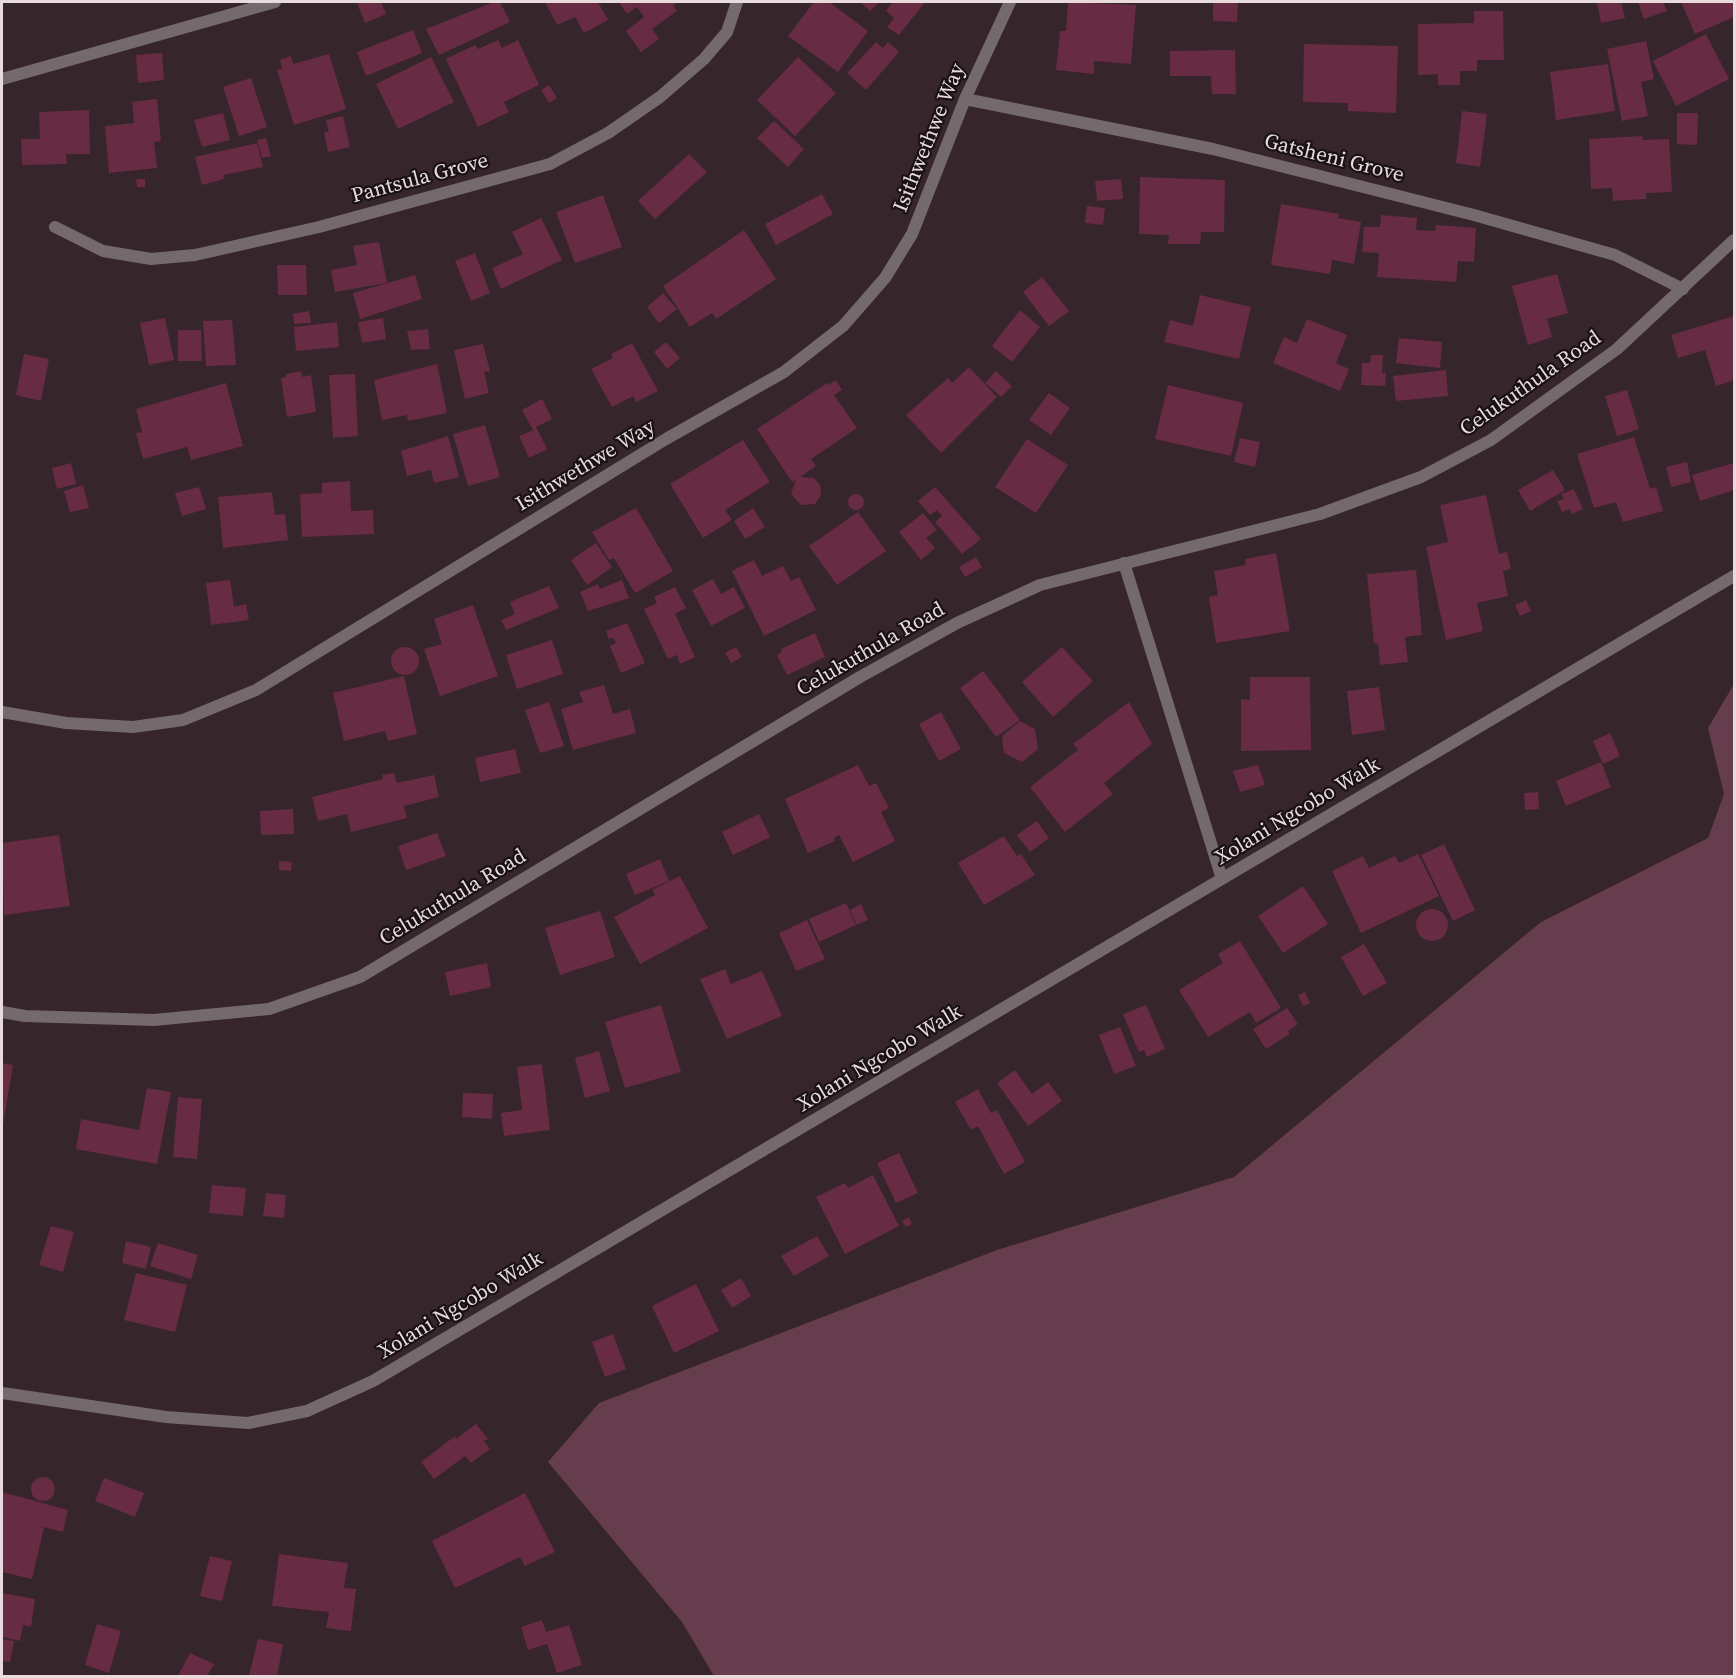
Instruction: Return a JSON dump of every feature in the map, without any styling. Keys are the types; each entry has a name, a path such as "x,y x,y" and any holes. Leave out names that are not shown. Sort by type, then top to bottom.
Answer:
{"street":[{"path":"2,79 275,2"},
{"name":"Pantsula Grove","path":"55,227 103,251 151,259 195,255 319,227 550,164 608,134 660,97 704,59 727,32 737,2"},
{"name":"Isithwethwe Way","path":"2,712 66,723 133,727 183,720 256,690 666,440 784,372 843,326 885,278 912,234 965,99 1010,2"},
{"name":"Gatsheni Grove","path":"965,99 1213,149 1474,215 1615,255 1683,289"},
{"name":"Celukuthula Road","path":"2,1012 25,1017 154,1020 269,1009 360,977 860,677 947,628 1040,585 1320,514 1420,477 1491,440 1617,348 1734,240"},
{"path":"1124,563 1222,879"},
{"name":"Xolani Ngcobo Walk","path":"2,1393 166,1417 248,1423 307,1411 373,1381 1734,576"}],"shaded area":[{"path":"1734,684 1734,1676 714,1676 682,1622 548,1462 599,1403 997,1250 1234,1177 1541,922 1708,838 1724,794 1708,728"}],"building":[{"path":"381,2 386,14 365,23 357,3"},
{"path":"494,2 500,2 510,22 439,55 426,29"},
{"path":"545,2 598,2 608,20 584,33 575,17 557,25"},
{"path":"619,2 679,2 673,5 677,11 652,29 659,39 641,52 626,31 644,17 637,7 627,14"},
{"path":"814,2 829,2 868,31 838,72 788,36"},
{"path":"860,2 879,2 870,11"},
{"path":"893,2 925,2 899,35 887,27 894,18 886,11"},
{"path":"1068,2 1136,5 1131,64 1094,61 1094,74 1056,70 1060,31 1066,31"},
{"path":"1213,2 1238,2 1237,22 1213,21"},
{"path":"1597,2 1621,2 1625,18 1601,23"},
{"path":"1638,2 1663,2 1667,11 1644,19"},
{"path":"1681,2 1734,2 1734,17 1695,34"},
{"path":"1474,11 1503,11 1504,60 1477,60 1477,71 1460,71 1460,85 1438,85 1438,74 1418,75 1418,24 1474,23"},
{"path":"413,30 422,53 366,76 357,52"},
{"path":"1706,34 1729,79 1676,106 1653,61"},
{"path":"498,40 502,48 518,40 539,85 504,102 509,112 478,127 446,59 475,45 478,49"},
{"path":"1646,41 1654,79 1641,82 1648,116 1622,121 1607,49"},
{"path":"876,42 883,48 888,42 899,52 866,90 847,73"},
{"path":"1304,44 1398,46 1396,113 1348,111 1348,103 1303,102"},
{"path":"1235,50 1236,94 1212,94 1211,76 1170,76 1170,51"},
{"path":"162,53 164,80 138,83 136,55"},
{"path":"329,54 346,109 294,125 277,70 282,69 280,60 291,56 293,64"},
{"path":"431,57 454,102 398,129 376,84"},
{"path":"798,57 836,93 795,136 757,100"},
{"path":"1608,64 1615,111 1556,120 1550,72"},
{"path":"251,78 267,127 239,136 223,87"},
{"path":"549,85 557,98 549,103 541,90"},
{"path":"157,99 161,141 154,142 157,168 109,173 105,126 134,123 132,102"},
{"path":"89,110 90,154 66,154 67,164 22,165 21,139 40,139 39,112"},
{"path":"1462,111 1487,114 1480,167 1456,163"},
{"path":"223,113 230,140 202,147 194,120"},
{"path":"1677,113 1698,113 1697,145 1677,144"},
{"path":"343,116 350,147 328,152 324,132 329,132 326,120"},
{"path":"774,121 804,149 788,167 757,138"},
{"path":"1642,136 1643,140 1669,139 1672,192 1646,193 1646,199 1613,201 1612,188 1591,189 1589,139"},
{"path":"266,138 271,156 262,158 257,140"},
{"path":"257,143 263,167 223,175 224,179 202,185 195,157"},
{"path":"689,154 707,172 655,219 638,201"},
{"path":"1140,177 1225,180 1224,232 1201,232 1200,244 1168,244 1169,235 1139,234"},
{"path":"136,179 145,179 145,187 137,187"},
{"path":"1121,179 1123,199 1097,201 1095,181"},
{"path":"822,194 833,214 776,245 765,224"},
{"path":"603,195 622,247 575,263 556,212"},
{"path":"1281,204 1339,214 1338,218 1361,222 1354,264 1332,260 1330,274 1271,265"},
{"path":"1087,206 1105,208 1103,225 1085,223"},
{"path":"1381,215 1417,218 1416,230 1435,231 1436,225 1476,228 1474,262 1458,261 1456,282 1377,277 1379,253 1362,252 1364,227 1380,227"},
{"path":"541,218 562,260 501,289 492,268 523,254 512,232"},
{"path":"744,230 776,279 716,319 712,313 690,327 663,286"},
{"path":"379,242 387,283 335,292 331,270 357,265 353,246"},
{"path":"475,253 490,293 471,301 455,261"},
{"path":"277,265 306,265 307,295 278,295"},
{"path":"1557,274 1568,313 1547,319 1552,337 1528,345 1512,286"},
{"path":"415,275 422,299 360,319 353,293"},
{"path":"1042,277 1069,311 1049,326 1023,292"},
{"path":"663,293 677,309 659,323 647,307"},
{"path":"1200,295 1251,307 1239,359 1164,342 1170,320 1193,326"},
{"path":"1020,310 1040,327 1012,362 992,346"},
{"path":"309,311 311,323 294,324 293,314"},
{"path":"1734,316 1734,380 1716,386 1705,350 1678,358 1671,335"},
{"path":"165,318 174,360 149,365 140,323"},
{"path":"383,318 386,339 362,343 358,322"},
{"path":"1307,319 1347,335 1336,363 1349,369 1340,391 1273,363 1284,337 1297,343"},
{"path":"232,320 236,365 206,366 203,321"},
{"path":"337,322 339,347 296,351 294,327"},
{"path":"428,329 430,349 411,350 407,331"},
{"path":"178,330 201,330 202,361 178,361"},
{"path":"1399,338 1442,342 1440,368 1396,363"},
{"path":"666,342 680,358 667,369 654,352"},
{"path":"632,343 658,391 636,402 633,396 612,407 591,369 613,358 611,354"},
{"path":"483,344 490,371 484,372 489,393 465,399 454,350"},
{"path":"24,354 49,359 41,401 16,395"},
{"path":"1371,355 1383,355 1382,373 1386,373 1385,386 1361,385 1362,363 1370,363"},
{"path":"437,364 447,413 408,421 407,415 382,420 374,380"},
{"path":"969,367 997,397 941,453 906,415 948,378 952,383"},
{"path":"1446,370 1448,396 1396,401 1393,376"},
{"path":"301,371 302,377 311,375 316,412 287,417 281,378 286,377 286,374"},
{"path":"996,371 1012,386 1001,397 985,383"},
{"path":"355,374 358,436 333,438 329,375"},
{"path":"836,380 842,390 834,395 857,428 811,459 816,466 800,477 814,478 820,485 821,495 815,504 801,505 791,494 796,480 792,482 757,429 827,383 828,385"},
{"path":"226,383 243,446 191,460 187,447 143,459 136,433 142,432 136,409"},
{"path":"1168,385 1243,403 1231,456 1155,439"},
{"path":"1627,390 1639,429 1617,436 1605,396"},
{"path":"1049,393 1070,408 1051,435 1029,420"},
{"path":"542,399 552,419 536,427 547,449 529,458 519,436 533,430 522,410"},
{"path":"485,425 500,477 468,486 453,434"},
{"path":"448,436 459,477 434,483 431,470 407,476 401,451"},
{"path":"1634,437 1650,489 1656,487 1663,511 1623,522 1616,502 1594,508 1577,454"},
{"path":"1240,438 1260,442 1255,467 1234,462"},
{"path":"1027,439 1068,465 1036,513 995,487"},
{"path":"743,440 770,482 725,510 732,520 703,538 670,484"},
{"path":"1687,462 1691,482 1671,487 1666,467"},
{"path":"71,463 76,484 57,489 52,468"},
{"path":"1734,463 1734,490 1700,501 1692,475"},
{"path":"1553,470 1565,490 1530,511 1518,490"},
{"path":"350,481 351,511 373,510 374,534 302,537 300,494 322,493 322,483"},
{"path":"83,485 89,508 70,512 64,491"},
{"path":"199,487 206,509 182,516 175,493"},
{"path":"935,487 981,539 962,554 935,522 942,516 937,510 930,515 918,501"},
{"path":"1574,489 1583,509 1572,514 1570,509 1562,512 1557,501 1564,499 1561,494"},
{"path":"272,492 275,515 285,514 288,540 223,548 218,497"},
{"path":"856,494 864,502 856,510 848,502"},
{"path":"1486,495 1499,554 1507,552 1511,569 1503,571 1508,596 1477,603 1483,631 1446,640 1426,547 1448,542 1440,505"},
{"path":"636,508 673,571 635,593 614,558 609,560 592,532"},
{"path":"753,508 765,527 745,539 734,521"},
{"path":"858,512 886,551 837,585 809,546"},
{"path":"923,513 937,530 926,538 935,548 921,560 899,532"},
{"path":"596,543 612,567 587,585 571,560"},
{"path":"1276,553 1290,631 1216,643 1209,597 1218,595 1214,571 1246,565 1245,559"},
{"path":"976,557 982,567 965,577 959,567"},
{"path":"754,560 762,576 783,566 791,581 799,577 816,610 764,636 732,571"},
{"path":"1416,570 1422,635 1405,637 1408,662 1380,665 1378,644 1374,643 1367,574"},
{"path":"713,579 721,594 734,587 745,608 711,626 692,590"},
{"path":"230,580 234,607 246,604 249,620 211,625 206,583"},
{"path":"622,580 629,598 588,611 580,592 598,584 600,589"},
{"path":"549,586 559,608 506,630 501,620 515,614 510,602"},
{"path":"675,587 686,608 675,614 695,657 680,664 677,655 668,659 644,609 657,603 654,597"},
{"path":"1526,600 1531,611 1520,616 1515,605"},
{"path":"473,605 498,676 440,696 424,649 442,644 434,619"},
{"path":"627,623 645,663 621,673 610,646 616,643 613,638 609,639 606,631"},
{"path":"815,633 825,657 787,675 777,655 782,652 781,649"},
{"path":"552,640 563,674 517,689 506,655"},
{"path":"405,647 415,651 419,661 415,671 405,675 395,671 391,661 395,651"},
{"path":"736,647 742,657 731,663 725,653"},
{"path":"1062,647 1093,681 1053,717 1022,682"},
{"path":"983,671 1020,720 996,737 960,688"},
{"path":"404,676 417,734 388,741 385,731 344,741 333,693"},
{"path":"1250,677 1310,677 1311,750 1241,751 1241,699 1250,700"},
{"path":"604,685 613,714 630,709 636,733 573,750 561,709 583,702 579,692"},
{"path":"1379,687 1385,730 1352,735 1347,691"},
{"path":"549,702 564,746 540,753 525,710"},
{"path":"1129,702 1152,744 1104,783 1113,794 1065,832 1030,787 1078,750 1073,744"},
{"path":"941,712 961,749 939,761 919,724"},
{"path":"1020,721 1035,729 1038,749 1022,762 1004,753 1002,736"},
{"path":"1610,733 1620,756 1603,764 1593,741"},
{"path":"515,749 521,773 480,782 475,758"},
{"path":"1601,762 1611,787 1566,806 1556,781"},
{"path":"858,765 869,786 876,783 889,808 881,812 895,841 853,862 839,835 834,838 835,841 808,853 785,799"},
{"path":"1258,765 1265,785 1240,792 1233,771"},
{"path":"394,773 397,783 434,775 439,797 404,806 407,818 351,832 347,814 318,821 312,797 383,779 382,775"},
{"path":"1538,792 1539,809 1525,810 1524,793"},
{"path":"293,809 294,834 261,835 260,811"},
{"path":"759,814 770,837 733,855 722,832"},
{"path":"1037,821 1049,838 1030,852 1017,835"},
{"path":"437,833 446,856 406,870 398,846"},
{"path":"59,835 70,906 4,915 2,843"},
{"path":"1004,836 1017,856 1021,854 1035,875 984,905 958,863"},
{"path":"1444,844 1475,910 1453,921 1421,855"},
{"path":"1418,854 1439,896 1361,933 1332,871 1363,856 1369,868 1395,856 1399,863"},
{"path":"660,859 669,881 635,895 626,874"},
{"path":"279,861 292,862 291,871 279,870"},
{"path":"680,876 708,928 640,964 614,917 655,895 652,890"},
{"path":"1303,886 1328,924 1283,953 1258,916"},
{"path":"846,903 856,925 819,942 809,919"},
{"path":"861,904 868,920 857,925 850,910"},
{"path":"1432,909 1443,914 1448,925 1443,936 1432,941 1421,936 1416,925 1421,914"},
{"path":"600,911 615,957 560,975 545,928"},
{"path":"807,920 825,959 796,971 779,933"},
{"path":"1240,941 1281,1008 1256,1023 1250,1012 1208,1037 1179,990 1223,963 1218,954"},
{"path":"1364,944 1387,983 1363,996 1341,957"},
{"path":"487,963 491,987 450,996 445,972"},
{"path":"725,969 731,984 762,971 782,1016 727,1039 700,979"},
{"path":"1305,992 1310,1003 1303,1006 1298,995"},
{"path":"661,1005 681,1072 625,1088 605,1022"},
{"path":"1146,1005 1165,1049 1147,1057 1144,1050 1139,1052 1123,1014"},
{"path":"1287,1008 1298,1024 1288,1031 1290,1034 1266,1049 1253,1029"},
{"path":"1120,1027 1136,1066 1114,1074 1099,1035"},
{"path":"599,1051 610,1091 585,1098 575,1058"},
{"path":"2,1063 13,1065 3,1125 2,1124"},
{"path":"542,1064 550,1130 504,1136 501,1113 522,1110 517,1067"},
{"path":"1015,1070 1032,1094 1048,1082 1062,1101 1028,1126 997,1083"},
{"path":"147,1088 171,1092 157,1164 76,1149 81,1119 139,1130"},
{"path":"978,1089 991,1113 997,1110 1025,1162 1004,1174 978,1126 971,1130 955,1102"},
{"path":"463,1093 493,1094 492,1119 462,1117"},
{"path":"178,1097 202,1099 197,1159 173,1157"},
{"path":"899,1153 918,1193 896,1203 877,1163"},
{"path":"873,1175 899,1226 845,1254 816,1197 845,1183 848,1188"},
{"path":"212,1185 246,1188 243,1216 209,1213"},
{"path":"266,1193 286,1195 284,1218 263,1216"},
{"path":"909,1217 912,1224 906,1227 902,1221"},
{"path":"51,1226 74,1232 63,1272 39,1265"},
{"path":"817,1236 829,1256 794,1276 781,1256"},
{"path":"126,1241 151,1247 146,1269 122,1263"},
{"path":"158,1243 198,1255 191,1279 150,1266"},
{"path":"136,1273 187,1285 175,1332 124,1320"},
{"path":"741,1278 751,1296 732,1308 721,1290"},
{"path":"696,1284 719,1331 674,1353 652,1306"},
{"path":"613,1334 626,1369 605,1377 592,1342"},
{"path":"476,1424 488,1439 484,1441 490,1449 471,1463 465,1456 434,1479 421,1462 455,1436 456,1439"},
{"path":"43,1477 51,1481 55,1489 51,1497 43,1501 35,1497 31,1489 35,1481"},
{"path":"104,1478 144,1493 135,1517 95,1501"},
{"path":"2,1492 68,1510 63,1532 44,1527 32,1579 2,1572"},
{"path":"525,1493 555,1552 525,1566 520,1557 455,1588 432,1541"},
{"path":"279,1554 348,1563 344,1588 356,1589 351,1631 326,1628 329,1612 272,1606"},
{"path":"210,1556 232,1561 222,1601 200,1596"},
{"path":"2,1593 35,1599 31,1627 23,1625 20,1641 2,1637"},
{"path":"542,1620 546,1632 569,1625 582,1665 557,1673 547,1644 528,1650 521,1627"},
{"path":"97,1624 121,1631 109,1673 85,1665"},
{"path":"2,1639 14,1641 10,1662 2,1661"},
{"path":"258,1639 283,1644 277,1676 249,1676"},
{"path":"190,1653 214,1664 207,1676 178,1676"}]}
